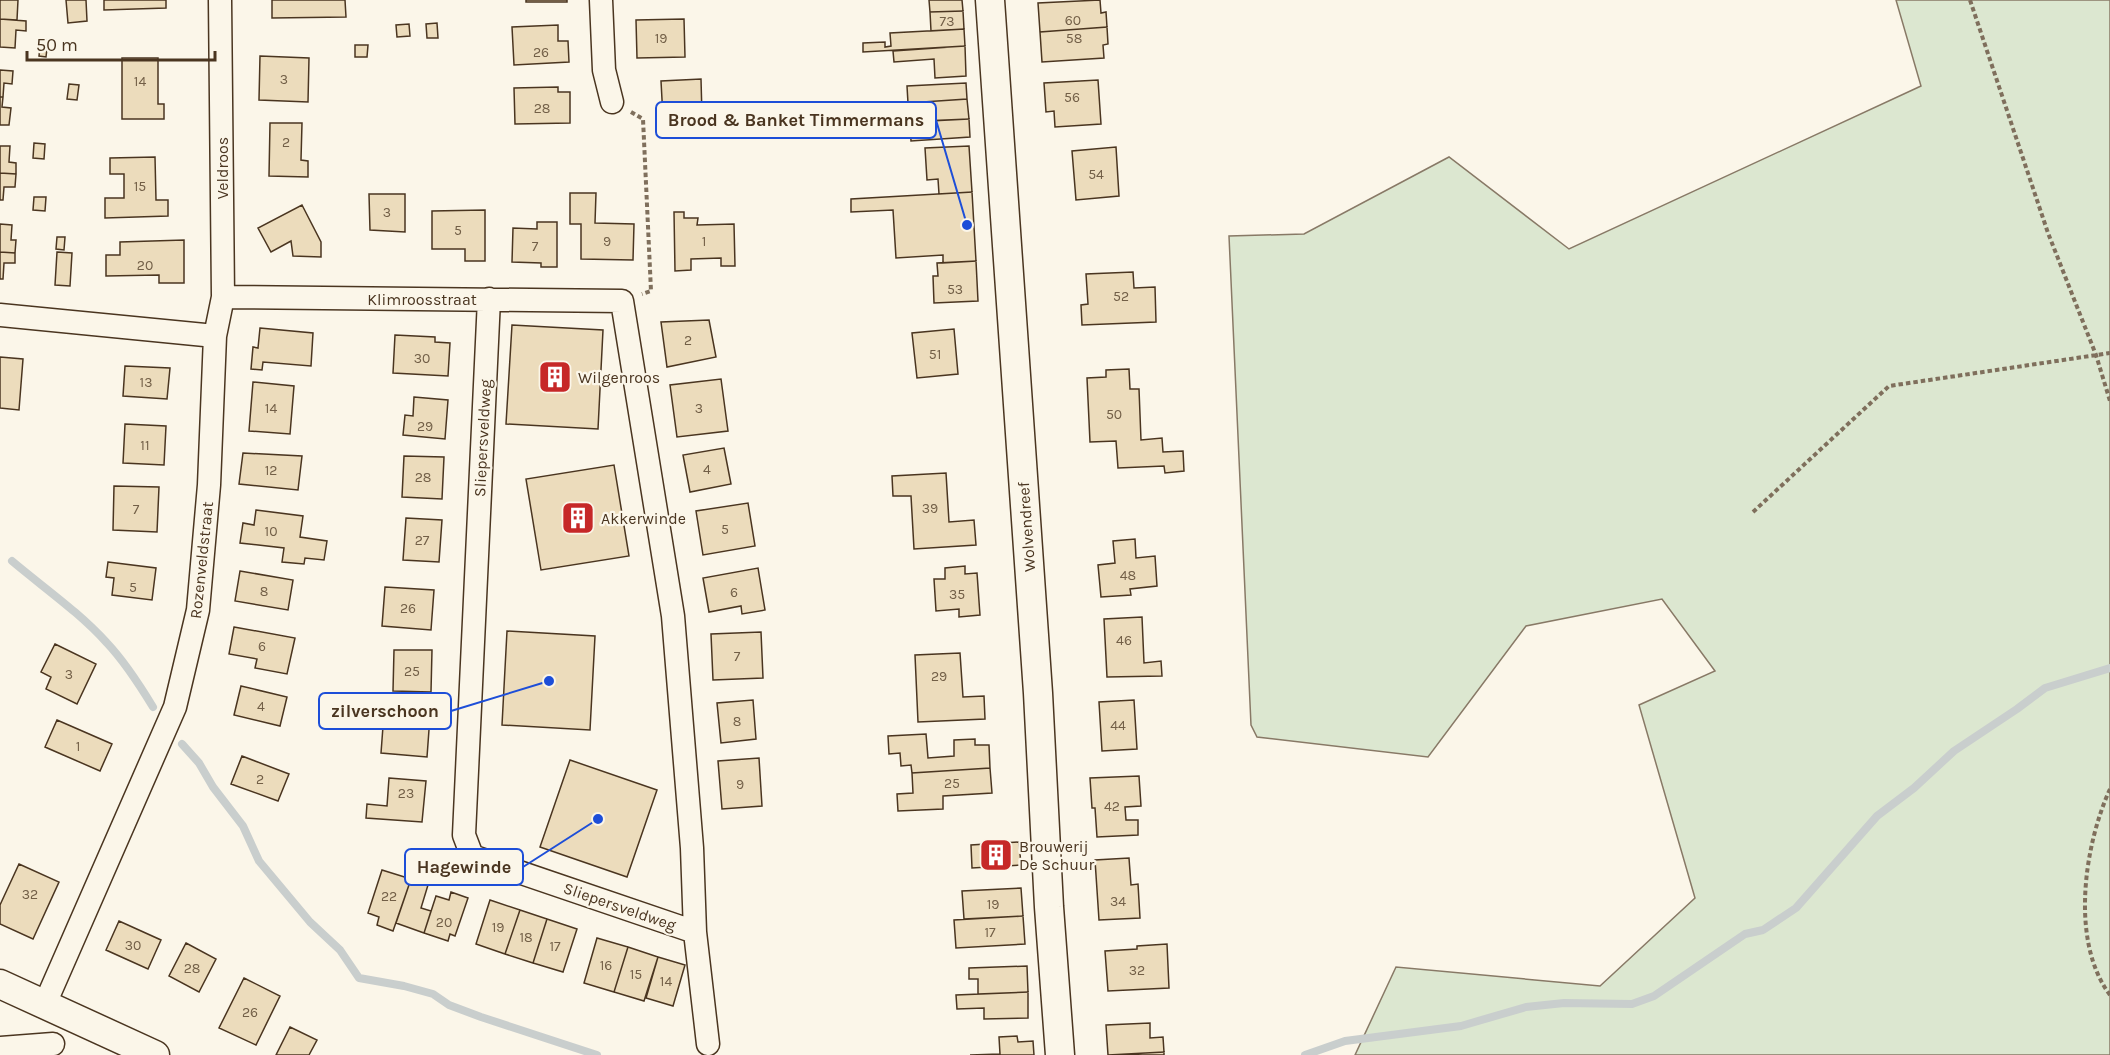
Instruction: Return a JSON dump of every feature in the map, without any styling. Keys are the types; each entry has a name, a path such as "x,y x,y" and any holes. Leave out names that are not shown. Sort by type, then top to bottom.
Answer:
{"street":[{"name":"Veldroos","path":"215,336 223,297 220,0"},
{"path":"601,0 604,70 612,102"},
{"name":"Wolvendreef","path":"990,0 1037,681 1060,1055"},
{"name":"Klimroosstraat","path":"223,297 622,301"},
{"name":"Sliepersveldweg","path":"489,299 464,835 472,856 695,932 692,848 673,616 622,301"},
{"path":"0,315 215,336"},
{"name":"Rozenveldstraat","path":"44,1006 175,707 198,610 209,485 215,336"},
{"path":"695,932 708,1044"},
{"path":"2,991 44,1006 154,1055"},
{"path":"0,1048 53,1044"}],"path":[{"path":"1970,0 2048,233 2096,355 2110,401"},
{"path":"612,102 644,119 651,291 622,301"},
{"path":"1753,512 1889,386 2110,353"},
{"path":"2110,789 2100,810 2085,878 2087,937 2100,982 2110,995"}],"green space":[{"path":"1896,0 2110,0 2110,1055 1355,1055 1396,967 1600,986 1695,898 1639,705 1715,671 1662,599 1526,626 1428,757 1257,737 1251,725 1229,236 1304,234 1449,157 1569,249 1921,86"}],"building":[{"path":"0,0 18,0 17,20 0,19"},
{"path":"66,0 86,0 87,21 68,23"},
{"path":"104,0 166,0 166,8 104,10"},
{"path":"272,0 345,0 346,17 272,18"},
{"path":"526,0 567,0 567,2 526,2"},
{"path":"929,0 962,0 963,11 930,12"},
{"path":"1100,0 1101,13 1106,12 1107,27 1040,32 1038,3"},
{"path":"963,11 964,29 931,31 930,12"},
{"path":"0,19 26,21 26,31 16,30 15,48 0,47"},
{"path":"684,19 685,57 637,58 636,20"},
{"path":"437,23 438,38 427,38 426,24"},
{"path":"409,24 410,36 397,37 396,25"},
{"path":"558,25 558,41 568,41 569,62 514,65 512,27"},
{"path":"1107,27 1108,44 1103,45 1104,58 1042,62 1040,32"},
{"path":"964,29 965,46 863,52 863,43 885,42 885,47 891,46 890,33"},
{"path":"41,39 48,40 46,57 39,56"},
{"path":"355,45 368,45 367,57 355,57"},
{"path":"965,46 966,76 935,78 934,59 894,62 893,51"},
{"path":"260,56 309,58 308,102 259,100"},
{"path":"122,58 158,58 158,104 164,104 164,119 122,119"},
{"path":"0,70 13,71 12,84 4,83 3,97 0,97"},
{"path":"701,79 702,116 663,118 661,81"},
{"path":"1098,80 1101,124 1055,127 1054,111 1046,112 1044,83"},
{"path":"966,83 967,99 908,103 907,86"},
{"path":"69,84 79,85 77,100 67,99"},
{"path":"558,87 558,92 570,92 570,123 515,124 514,88"},
{"path":"0,97 3,97 2,107 11,108 9,125 0,125"},
{"path":"967,99 969,119 922,121 921,114 909,114 908,103"},
{"path":"969,119 970,137 911,141 910,122"},
{"path":"270,123 302,123 301,160 308,161 308,177 269,176"},
{"path":"34,143 45,144 44,159 33,158"},
{"path":"0,146 10,146 9,162 16,163 16,174 0,173"},
{"path":"969,146 972,192 939,194 938,179 927,180 925,148"},
{"path":"1116,147 1119,196 1076,200 1072,151"},
{"path":"155,157 156,200 168,200 168,216 105,218 105,198 124,198 124,174 110,174 110,158"},
{"path":"0,173 16,174 15,187 4,187 3,200 0,200"},
{"path":"972,192 976,261 943,263 943,255 896,258 893,210 851,212 851,199"},
{"path":"570,193 596,193 595,223 634,224 633,260 581,259 581,224 570,224"},
{"path":"369,194 405,194 405,232 370,230"},
{"path":"34,197 46,197 45,211 33,210"},
{"path":"302,205 321,242 321,257 293,256 291,241 271,252 258,228"},
{"path":"485,210 485,261 465,261 465,249 432,249 432,211"},
{"path":"674,212 684,212 684,218 698,218 697,225 734,224 735,266 721,266 721,258 691,259 691,270 675,271"},
{"path":"537,222 557,222 557,267 541,267 541,263 512,262 513,228 537,229"},
{"path":"0,224 12,225 11,240 16,240 15,253 0,252"},
{"path":"57,237 65,237 64,250 56,249"},
{"path":"184,240 184,283 159,283 159,275 106,276 106,255 120,255 120,242"},
{"path":"0,252 15,253 15,263 4,263 3,279 0,279"},
{"path":"57,252 72,253 70,286 55,285"},
{"path":"976,261 978,301 934,303 933,276 938,276 937,263"},
{"path":"1133,272 1134,288 1155,287 1156,322 1082,325 1081,305 1088,304 1086,274"},
{"path":"709,320 716,357 667,367 661,322"},
{"name":"Wilgenroos","path":"512,325 603,330 598,429 506,424"},
{"path":"260,328 313,333 311,366 263,362 262,370 251,369 253,347 258,348"},
{"path":"954,329 958,374 917,378 912,333"},
{"path":"395,335 435,337 435,342 450,343 448,376 393,373"},
{"path":"0,357 23,359 19,410 0,408"},
{"path":"125,366 170,368 167,399 123,396"},
{"path":"1129,369 1130,389 1139,389 1141,440 1162,438 1163,452 1183,451 1184,471 1165,473 1164,466 1118,468 1116,441 1090,442 1087,378 1106,377 1106,370"},
{"path":"721,379 728,431 677,437 670,385"},
{"path":"253,382 294,386 290,434 249,431"},
{"path":"414,397 448,400 445,439 403,435 405,415 413,416"},
{"path":"125,424 166,426 164,465 123,463"},
{"path":"724,448 731,484 690,492 683,455"},
{"path":"243,453 302,456 298,490 239,484"},
{"path":"404,456 444,457 442,499 402,497"},
{"name":"Akkerwinde","path":"614,465 629,556 541,570 526,479"},
{"path":"946,473 949,522 974,520 976,545 914,549 911,496 893,496 892,476"},
{"path":"114,486 159,487 157,532 113,530"},
{"path":"748,503 755,546 703,555 696,511"},
{"path":"256,510 303,516 300,537 327,541 324,560 305,558 304,564 282,562 284,548 240,543 243,523 254,525"},
{"path":"406,518 442,520 439,562 403,560"},
{"path":"1135,539 1136,558 1155,556 1157,586 1130,589 1131,595 1101,597 1098,565 1115,563 1113,541"},
{"path":"108,562 156,568 152,600 112,595 114,578 106,577"},
{"path":"965,566 965,574 977,573 980,615 959,617 959,609 936,611 934,579 945,579 945,568"},
{"path":"758,568 765,610 742,614 741,606 709,612 703,578"},
{"path":"240,571 293,580 288,610 235,601"},
{"path":"385,587 434,590 431,630 382,626"},
{"path":"1142,617 1144,663 1161,661 1162,676 1107,677 1104,619"},
{"path":"234,627 295,638 287,674 255,668 257,659 229,654"},
{"path":"507,631 595,636 590,730 502,725"},
{"path":"761,632 763,678 713,680 711,634"},
{"path":"55,644 96,664 77,704 46,689 51,677 41,672"},
{"path":"394,650 432,650 431,692 393,691"},
{"path":"960,653 963,697 984,696 985,719 918,722 915,655"},
{"path":"241,686 287,697 280,726 234,715"},
{"path":"753,700 756,739 721,743 717,703"},
{"path":"1134,700 1137,749 1102,751 1099,702"},
{"path":"384,713 430,716 427,757 381,753"},
{"path":"57,720 112,744 100,771 45,747"},
{"path":"926,734 928,758 954,756 954,740 975,739 975,745 989,745 990,768 912,773 911,765 901,766 900,753 889,754 888,736"},
{"path":"242,756 289,774 278,801 231,784"},
{"path":"759,758 762,806 722,809 718,761"},
{"path":"570,760 657,790 627,877 540,847"},
{"path":"990,768 992,793 943,796 943,809 898,811 897,794 913,793 912,773"},
{"path":"1139,776 1141,806 1125,807 1126,820 1138,820 1138,835 1097,837 1090,778"},
{"path":"389,778 426,781 422,822 366,818 367,804 387,806"},
{"name":"Brouwerij De Schuur","path":"1019,842 1021,865 972,868 971,845"},
{"path":"1129,858 1131,885 1138,884 1140,918 1099,920 1095,860"},
{"path":"19,864 59,882 33,939 0,924 0,905"},
{"path":"382,870 411,879 393,931 377,925 379,917 368,913"},
{"path":"411,879 428,885 421,908 431,911 424,933 396,923"},
{"path":"1021,888 1023,916 964,919 962,891"},
{"path":"451,892 468,898 455,936 450,934 448,941 424,933 436,896 449,900"},
{"path":"490,900 520,910 505,954 476,944"},
{"path":"520,910 547,919 533,963 505,954"},
{"path":"1023,916 1025,944 956,948 954,920"},
{"path":"547,919 577,929 563,972 533,963"},
{"path":"119,921 161,940 148,969 106,950"},
{"path":"597,938 628,947 614,992 584,983"},
{"path":"186,943 216,959 199,992 169,976"},
{"path":"1167,944 1169,988 1108,991 1105,951"},
{"path":"628,947 658,957 644,1001 614,992"},
{"path":"658,957 685,965 673,1006 646,998"},
{"path":"1027,966 1028,992 978,994 978,979 969,979 969,968"},
{"path":"244,978 280,996 256,1045 219,1028"},
{"path":"1028,992 1028,1018 984,1019 984,1008 957,1009 956,995"},
{"path":"1150,1023 1150,1038 1163,1037 1164,1052 1108,1055 1106,1025"},
{"path":"290,1027 317,1040 309,1055 276,1055"},
{"path":"1017,1036 1018,1042 1033,1041 1034,1055 970,1055 1000,1054 999,1037"},
{"path":"1164,1052 1164,1055 1112,1055"}],"waterway":[{"path":"12,561 73,611 114,650 153,707"},
{"path":"1305,1055 1345,1041 1461,1026 1526,1007 1564,1003 1632,1004 1654,996 1745,934 1763,930 1796,908 1877,816 1914,788 1954,751 2045,688 2110,668"},
{"path":"182,744 199,763 213,787 243,826 259,861 310,922 340,950 359,978 433,994 449,1005 481,1017 597,1055"}],"place":[{"name":"Brood & Banket Timmermans","path":"967,225"},
{"name":"Wilgenroos","path":"555,377"},
{"name":"Akkerwinde","path":"578,518"},
{"name":"zilverschoon","path":"549,681"},
{"name":"Hagewinde","path":"598,819"},
{"name":"Brouwerij De Schuur","path":"996,855"}]}
